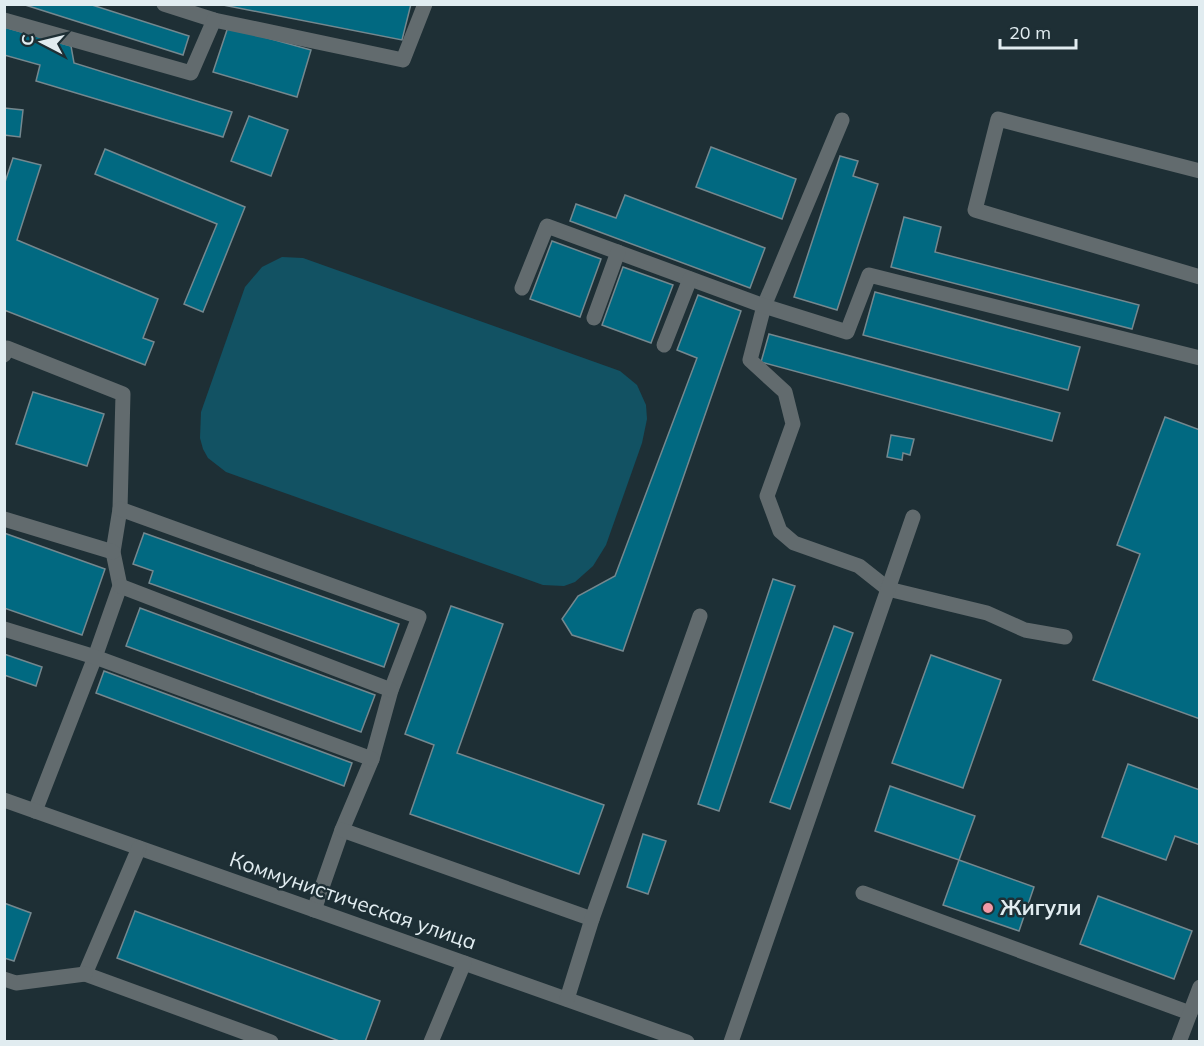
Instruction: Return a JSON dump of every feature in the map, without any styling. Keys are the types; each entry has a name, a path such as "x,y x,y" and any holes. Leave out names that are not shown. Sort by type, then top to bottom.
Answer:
{"street":[{"path":"164,4 214,20 403,60 425,4"},
{"path":"4,20 191,73 214,20"},
{"path":"1200,171 998,119 975,210 1200,278"},
{"path":"842,120 764,306 750,360 786,393 793,424 767,496 780,531 794,543 858,566 888,590 987,613 1025,630 1065,637"},
{"path":"522,288 547,226 764,306 847,332 869,275 1200,358"},
{"path":"594,318 618,252"},
{"path":"664,345 690,279"},
{"path":"4,355 7,348 123,394 120,509 113,552 120,586 35,811"},
{"path":"120,509 419,617 391,690 372,759 342,830 314,910"},
{"path":"731,1041 914,517"},
{"path":"4,519 113,552"},
{"path":"120,586 391,690"},
{"path":"567,999 592,919 700,616"},
{"path":"4,628 95,657 372,759"},
{"name":"Коммунистическая улица","path":"4,800 687,1041"},
{"path":"342,830 592,919"},
{"path":"85,974 139,848"},
{"path":"863,893 1190,1013"},
{"path":"431,1041 464,963"},
{"path":"4,979 16,983 85,974 271,1041"},
{"path":"1179,1041 1200,987"}],"shaded area":[{"path":"282,257 303,258 620,371 637,385 646,405 647,419 642,443 606,545 593,566 575,582 564,586 543,585 226,472 208,458 200,438 201,412 245,287 262,267"}],"building":[{"path":"22,4 89,4 189,36 183,55"},
{"path":"218,4 411,4 402,40"},
{"path":"4,27 71,46 74,63 232,112 223,137 36,81 40,65 4,55"},
{"path":"228,27 311,50 297,97 213,72"},
{"path":"4,108 23,110 20,137 4,135"},
{"path":"249,116 288,130 271,176 231,161"},
{"path":"711,147 796,179 782,219 696,187"},
{"path":"105,149 245,207 203,312 184,304 217,224 95,174"},
{"path":"840,156 858,161 853,176 878,184 837,310 794,297"},
{"path":"13,158 41,165 17,240 158,299 143,338 154,342 145,365 4,310 4,185"},
{"path":"625,195 765,248 750,288 570,221 576,204 616,218"},
{"path":"904,217 941,227 935,252 1139,305 1132,329 891,267"},
{"path":"552,241 601,259 580,317 530,299"},
{"path":"623,267 673,285 651,343 602,325"},
{"path":"875,292 1080,347 1068,390 863,335"},
{"path":"698,295 741,311 623,651 572,635 562,619 578,596 615,576 697,358 677,350"},
{"path":"769,334 1060,413 1052,441 761,362"},
{"path":"33,392 104,414 87,466 16,444"},
{"path":"1165,417 1200,430 1200,719 1093,680 1140,554 1117,545"},
{"path":"891,435 914,439 910,455 903,453 902,460 887,457"},
{"path":"4,533 105,569 82,635 4,608"},
{"path":"144,533 399,624 384,667 149,583 153,571 133,564"},
{"path":"773,579 795,586 719,811 698,804"},
{"path":"451,606 503,624 457,753 604,805 579,874 410,814 434,745 405,734"},
{"path":"140,608 375,695 361,732 126,646"},
{"path":"834,626 853,633 790,809 770,802"},
{"path":"4,654 42,667 36,686 4,675"},
{"path":"931,655 1001,680 963,788 892,763"},
{"path":"104,671 352,763 344,786 96,693"},
{"path":"1128,764 1200,790 1200,845 1175,836 1166,860 1102,837"},
{"path":"890,786 975,816 959,860 875,831"},
{"path":"643,834 666,841 648,894 627,887"},
{"path":"959,860 1034,887 1019,931 943,905"},
{"path":"1098,896 1192,931 1174,979 1080,944"},
{"path":"4,903 31,913 14,961 4,958"},
{"path":"135,911 380,1001 365,1042 342,1042 117,958"}],"place":[{"name":"Жигули","path":"988,908"}]}
